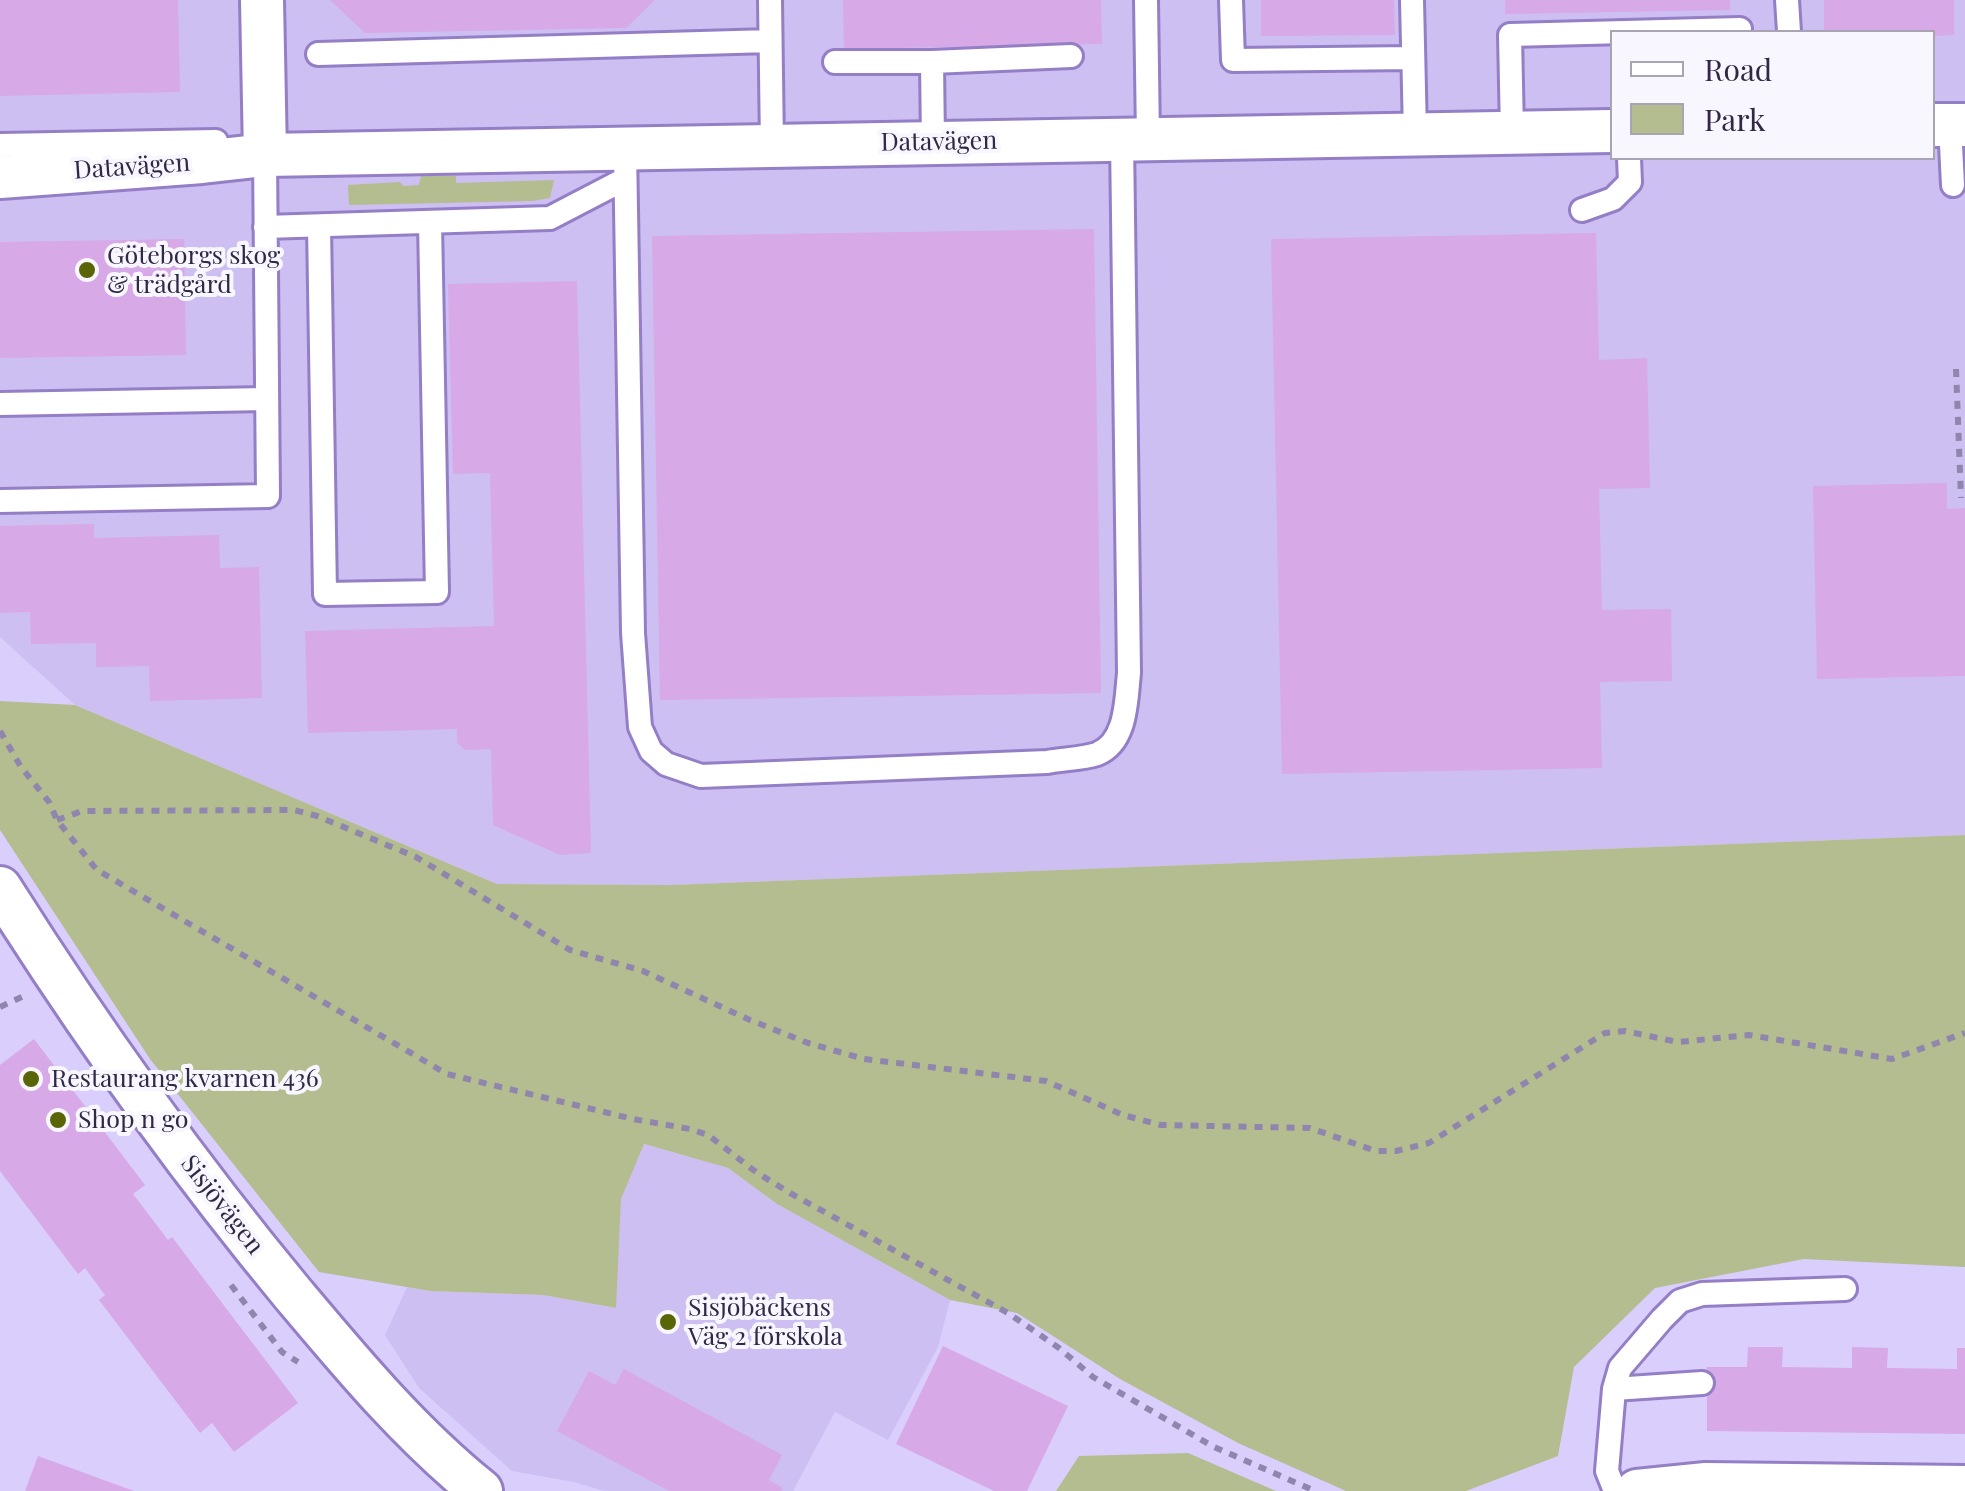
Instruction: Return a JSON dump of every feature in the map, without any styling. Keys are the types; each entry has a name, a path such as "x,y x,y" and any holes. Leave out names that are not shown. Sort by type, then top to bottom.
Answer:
{"street":[{"path":"262,0 264,155"},
{"name":"Datavägen","path":"0,177 264,155 625,164 772,146 1610,130"},
{"name":"Sisjövägen","path":"0,888 178,1150 226,1213 366,1380 480,1491"},
{"path":"1637,1491 1706,1484 1965,1487"}],"lane":[{"path":"770,0 772,146"},
{"path":"625,164 632,633 640,727 651,751 666,764 701,776 1047,762 1098,754 1114,740 1124,719 1129,673 1135,138 1146,0"},
{"path":"1231,0 1233,60 1414,58"},
{"path":"1412,0 1416,134"},
{"path":"1787,0 1788,30"},
{"path":"1702,30 1740,30"},
{"path":"1512,132 1510,35 1610,32"},
{"path":"318,54 770,41"},
{"path":"835,62 1071,56"},
{"path":"932,62 933,142"},
{"path":"1949,125 1953,186"},
{"path":"0,145 219,141 264,155 268,496 0,500"},
{"path":"1582,210 1613,199 1630,182 1629,160"},
{"path":"265,227 550,218 625,164"},
{"path":"319,226 326,594 436,592 430,222"},
{"path":"0,404 266,399"},
{"path":"1614,1491 1607,1471 1614,1389 1620,1368 1680,1302 1702,1294 1844,1289"},
{"path":"1614,1389 1702,1382"}],"path":[{"path":"1961,498 1956,369 1965,374"},
{"path":"0,730 20,767 97,870 447,1074 708,1135 790,1193 1008,1312 1093,1377 1212,1446 1315,1491"},
{"path":"57,820 82,811 294,810 416,857 570,950 643,972 808,1043 864,1058 1046,1081 1123,1115 1161,1125 1310,1128 1376,1151 1396,1151 1429,1142 1604,1033 1625,1031 1678,1042 1748,1035 1892,1060 1965,1034"},
{"path":"0,1007 34,992"}],"shaded area":[{"path":"0,0 1965,0 1965,835 671,885 497,884 75,705 0,637"},
{"name":"Sisjöbäckens Väg 2 förskola","path":"643,1144 728,1168 777,1204 950,1300 938,1347 888,1440 835,1412 793,1491 604,1491 512,1471 419,1388 385,1335 407,1287 543,1295 615,1308 621,1199"}],"green space":[{"path":"421,176 456,176 456,183 554,180 550,198 532,201 349,205 348,185 419,185"},
{"path":"0,701 75,705 497,884 671,885 1965,835 1965,1267 1804,1259 1655,1288 1574,1367 1558,1456 1466,1491 1346,1491 1238,1443 1120,1379 1017,1313 950,1300 777,1204 728,1168 644,1144 621,1199 616,1308 543,1295 430,1291 319,1272 150,1059 0,830"},
{"path":"1188,1453 1276,1491 1056,1491 1079,1456"}],"building":[{"path":"0,0 178,0 180,92 0,96"},
{"path":"330,0 655,0 626,28 365,33"},
{"path":"843,0 1101,0 1102,44 844,49"},
{"path":"1261,0 1394,0 1395,35 1261,36"},
{"path":"1505,0 1730,0 1730,10 1505,14"},
{"path":"1824,0 1954,0 1954,35 1935,36 1935,30 1824,30"},
{"path":"1094,229 1101,693 660,700 652,236"},
{"path":"1596,233 1599,360 1647,358 1650,488 1599,489 1602,610 1671,609 1672,681 1600,682 1602,768 1282,774 1271,239"},
{"path":"184,239 186,355 0,358 0,242"},
{"path":"577,281 591,853 560,855 493,825 491,749 465,750 457,743 457,729 308,733 305,631 494,626 490,473 453,474 448,284"},
{"path":"1947,483 1947,509 1965,508 1965,676 1817,679 1813,486"},
{"path":"94,524 94,538 219,535 220,568 259,567 262,698 150,701 149,666 96,667 96,643 31,644 30,612 0,613 0,526"},
{"path":"34,1039 145,1185 133,1194 168,1240 172,1237 298,1403 234,1452 212,1423 200,1433 99,1300 105,1295 85,1268 78,1274 0,1171 0,1065"},
{"path":"943,1346 1068,1406 1027,1491 994,1491 896,1444"},
{"path":"1748,1347 1783,1347 1782,1367 1852,1368 1852,1347 1888,1348 1887,1368 1957,1369 1957,1348 1965,1348 1965,1434 1707,1431 1707,1367 1747,1367"},
{"path":"624,1369 782,1455 769,1480 783,1488 781,1491 669,1491 557,1431 589,1371 615,1385"},
{"path":"38,1456 134,1491 25,1491"}],"place":[{"name":"Göteborgs skog & trädgård","path":"87,270"},
{"name":"Restaurang kvarnen 436","path":"31,1079"},
{"name":"Shop n go","path":"58,1120"},
{"name":"Sisjöbäckens Väg 2 förskola","path":"668,1322"}]}
